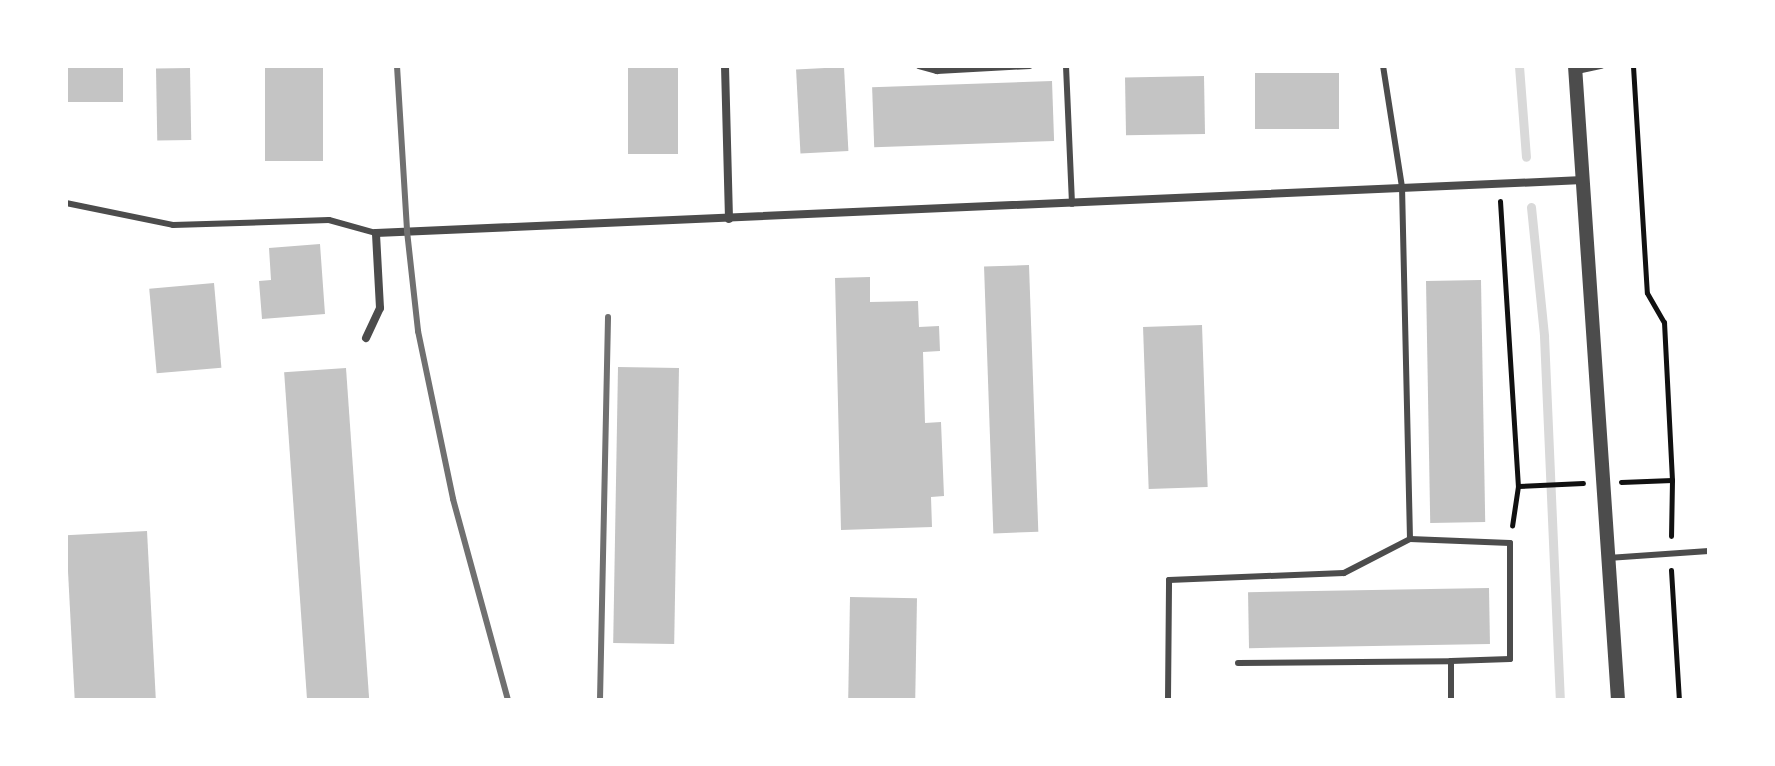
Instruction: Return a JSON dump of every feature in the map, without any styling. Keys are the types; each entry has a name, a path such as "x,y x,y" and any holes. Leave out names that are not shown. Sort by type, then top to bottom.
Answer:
{"street":[{"path":"725,66 729,219"},
{"path":"1575,68 1618,700"},
{"path":"366,338 380,308 376,233 1583,180"}],"lane":[{"path":"919,66 937,71 1030,66"},
{"path":"1066,66 1072,204"},
{"path":"1383,66 1402,187 1410,539"},
{"path":"1575,68 1601,66"},
{"path":"66,203 173,225 329,220 376,233"},
{"path":"1168,700 1169,580 1344,573 1410,539 1510,543 1510,659 1238,663"},
{"path":"1608,558 1709,551"},
{"path":"1451,661 1451,700"}],"path":[{"path":"1633,66 1647,293 1664,322 1679,700"},
{"path":"1499,183 1518,486 1510,543"},
{"path":"1518,486 1562,484"}],"building":[{"path":"66,66 123,66 123,102 66,102"},
{"path":"265,66 323,66 323,161 265,161"},
{"path":"628,66 678,66 678,154 628,154"},
{"path":"844,67 848,151 800,153 796,70"},
{"path":"190,68 191,140 157,141 156,69"},
{"path":"1255,73 1339,73 1339,129 1255,129"},
{"path":"1204,76 1205,134 1126,135 1125,77"},
{"path":"1052,81 1054,141 874,147 872,87"},
{"path":"320,244 325,314 262,319 259,281 271,280 269,248"},
{"path":"1029,265 1038,532 993,533 984,267"},
{"path":"870,277 870,302 918,301 919,327 939,326 940,351 923,352 925,423 941,422 944,496 931,497 932,527 841,530 835,278"},
{"path":"1481,280 1485,522 1430,523 1426,281"},
{"path":"214,283 221,368 157,373 149,289"},
{"path":"1202,325 1208,487 1149,489 1143,327"},
{"path":"618,367 679,368 674,644 613,643"},
{"path":"346,368 369,700 307,700 284,372"},
{"path":"147,531 156,699 75,700 66,535"},
{"path":"1489,588 1490,644 1249,648 1248,592"},
{"path":"850,597 917,598 915,700 848,700"}],"waterway":[{"path":"1519,66 1526,157"},
{"path":"1531,207 1544,336 1560,700"}],"railway":[{"path":"397,66 407,231 418,331 453,499 508,700"},
{"path":"600,700 608,317"}]}
